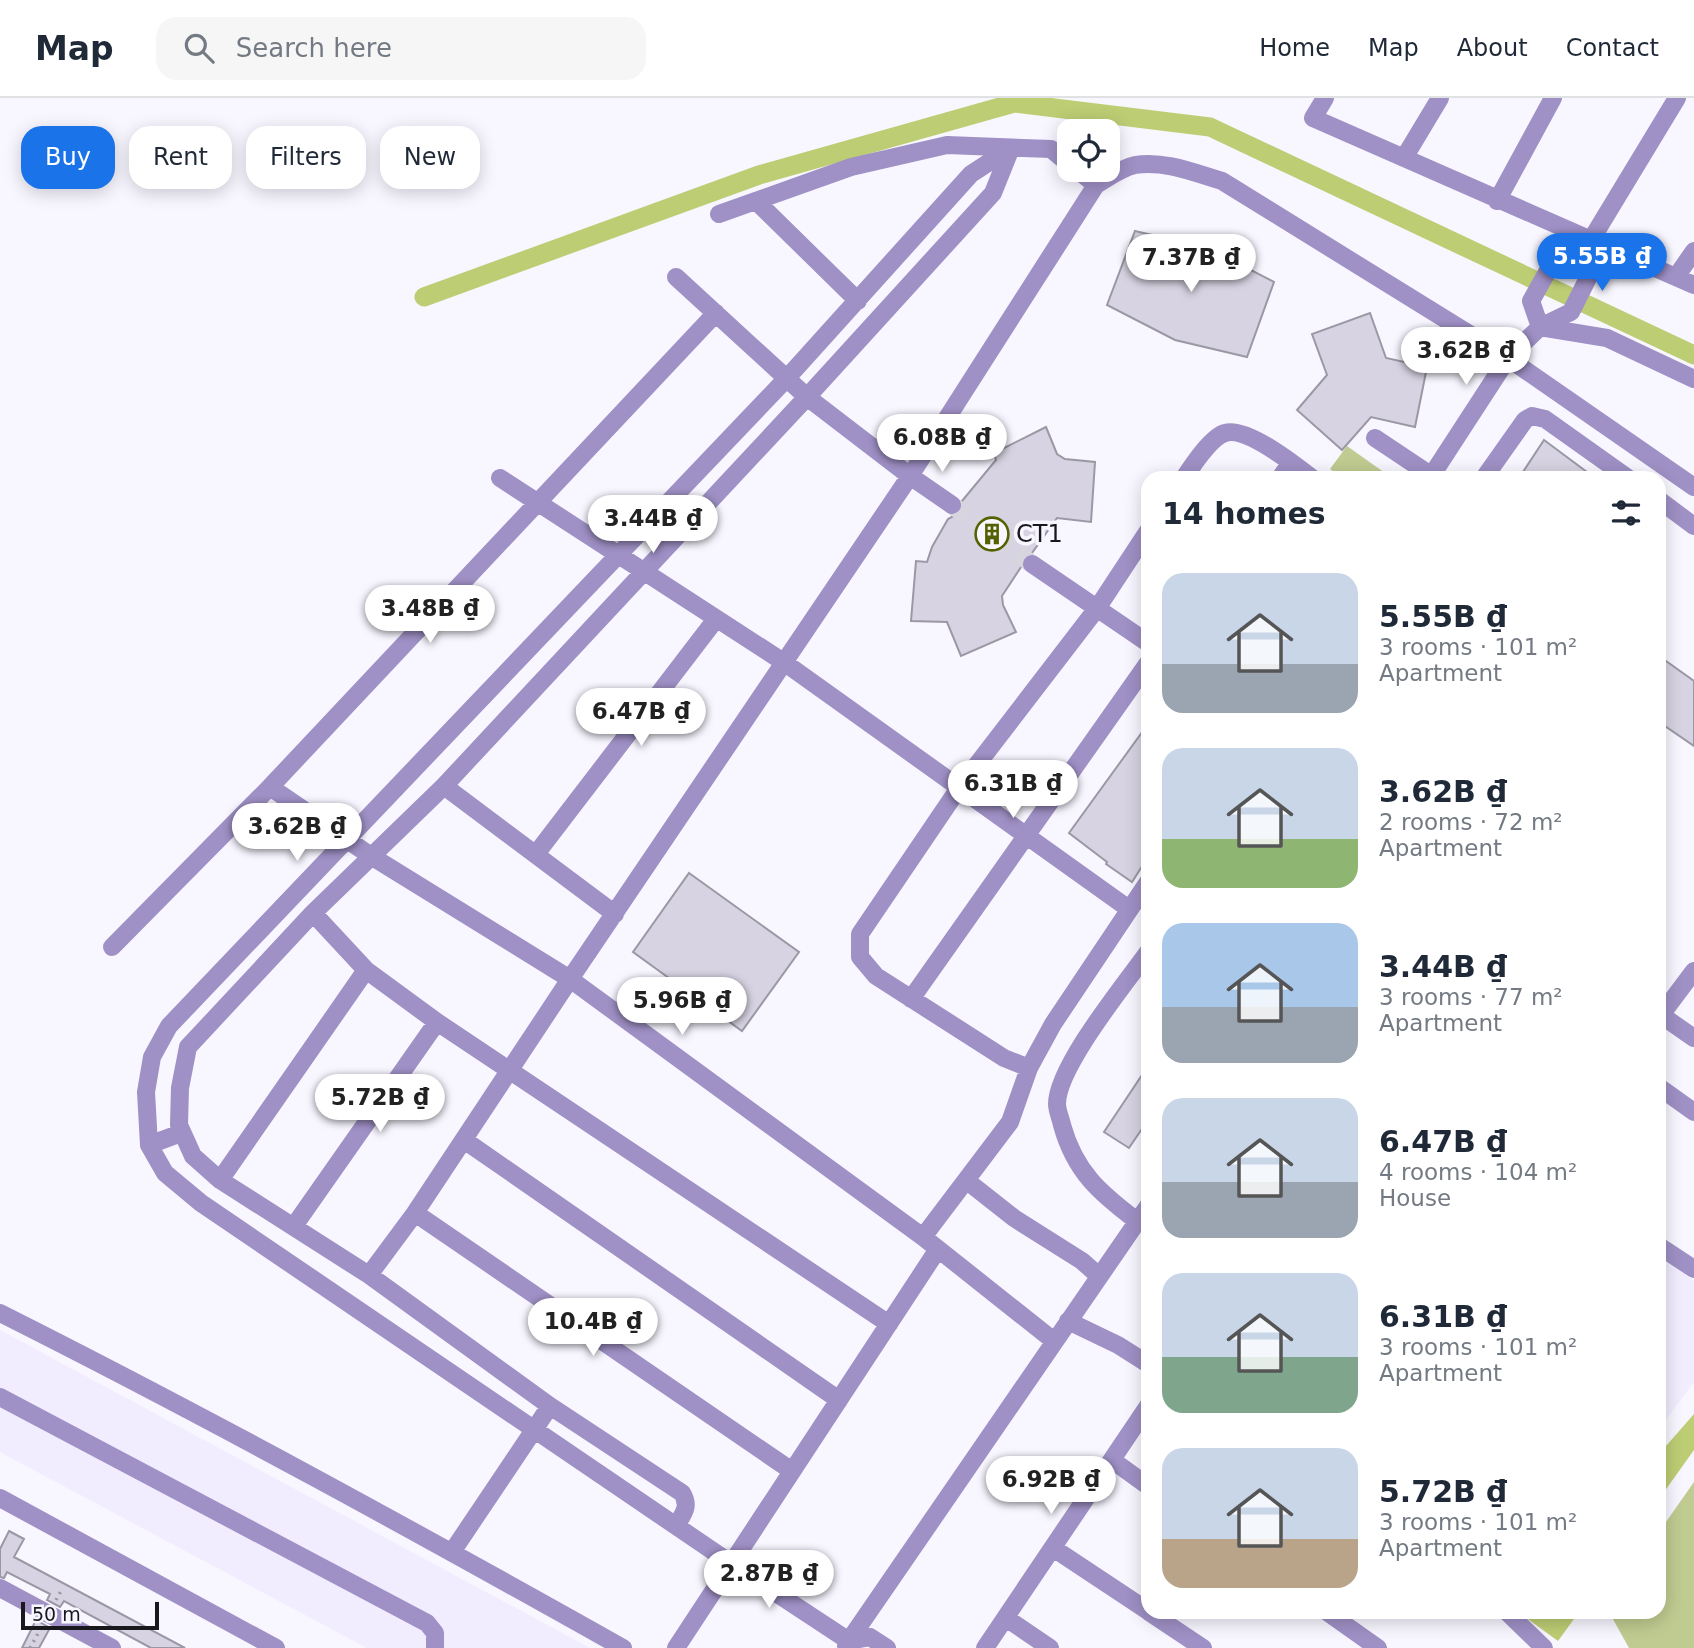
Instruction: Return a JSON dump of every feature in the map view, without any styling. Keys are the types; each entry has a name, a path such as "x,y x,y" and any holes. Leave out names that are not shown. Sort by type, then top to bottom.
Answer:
{"street":[{"path":"1325,98 1312,118 1497,201 1567,236 1694,285"},
{"path":"1404,158 1440,98"},
{"path":"1497,201 1553,98"},
{"path":"1435,471 1508,358 1540,327 1571,312 1598,247 1677,98"},
{"path":"719,214 850,167 947,145 1051,149 1057,154"},
{"path":"847,1644 201,1203 165,1173 149,1145 146,1092 152,1057 169,1026 787,378 971,174 1011,148"},
{"path":"676,1526 687,1509 687,1500 682,1493 550,1406 369,1275 220,1180 193,1156 179,1125 180,1088 188,1047 313,913 444,786 807,397 993,193 1011,148"},
{"path":"369,1275 415,1213 910,476 1096,185 1119,171 1136,165 1175,167 1222,181 1508,358 1694,486"},
{"path":"1092,182 1096,185"},
{"path":"757,201 858,301"},
{"path":"1540,327 1531,301 1567,236"},
{"path":"1676,277 1694,251"},
{"path":"676,277 807,397 952,505"},
{"path":"112,947 270,787 716,313"},
{"path":"1540,327 1607,338 1694,379"},
{"path":"1489,471 1525,420 1532,416 1545,418 1618,471"},
{"path":"1189,471 1212,441 1224,433 1236,432 1252,438 1303,471"},
{"path":"1375,438 1422,471"},
{"path":"1285,471 1291,462"},
{"path":"500,478 785,663 1129,909"},
{"path":"1666,505 1694,526"},
{"path":"1029,1068 1004,1058 876,976 860,957 860,934 959,788 1098,607 1141,542"},
{"path":"1032,564 1141,638"},
{"path":"536,854 716,619"},
{"path":"911,999 1141,673"},
{"path":"444,786 615,915"},
{"path":"270,787 372,856 570,979 923,1237 1054,1342"},
{"path":"923,1237 1010,1122 1029,1068 1053,1024 1141,892"},
{"path":"313,913 366,970 437,1022 889,1324"},
{"path":"1137,1221 1087,1179 1067,1144 1057,1104 1078,1048 1141,962"},
{"path":"220,1180 366,970"},
{"path":"1666,1007 1694,971"},
{"path":"1666,1019 1694,1038"},
{"path":"294,1226 437,1022"},
{"path":"1666,1092 1694,1112"},
{"path":"149,1145 181,1133"},
{"path":"464,1140 839,1400"},
{"path":"967,1181 1014,1218 1082,1261 1099,1276"},
{"path":"415,1213 792,1471"},
{"path":"847,1644 1141,1216"},
{"path":"676,1648 938,1249"},
{"path":"1666,1251 1694,1269"},
{"path":"0,1313 132,1379 623,1648"},
{"path":"1068,1321 1118,1345 1141,1360"},
{"path":"0,1397 427,1623 435,1633 435,1648"},
{"path":"452,1552 550,1406"},
{"path":"985,1648 1141,1416"},
{"path":"1112,1460 1141,1481"},
{"path":"0,1498 276,1648"},
{"path":"1053,1548 1141,1607"},
{"path":"0,1588 112,1648"},
{"path":"1006,1618 1050,1648"},
{"path":"1159,1619 1203,1648"},
{"path":"1337,1619 1378,1648"},
{"path":"1514,1619 1544,1648"},
{"path":"847,1644 870,1637 887,1648"}],"shaded area":[{"path":"1347,446 1382,471 1333,471 1330,469"},
{"path":"1666,1262 1694,1281 1694,1382 1666,1420"},
{"path":"0,1330 590,1648 367,1648 0,1452"},
{"path":"1694,1414 1694,1450 1666,1489 1666,1446"},
{"path":"1694,1482 1694,1648 1629,1648 1613,1619 1666,1619 1666,1522"},
{"path":"1528,1619 1574,1619 1558,1641"}],"building":[{"path":"1135,231 1208,248 1274,282 1247,357 1175,340 1107,305"},
{"path":"1370,313 1386,358 1427,367 1415,427 1371,417 1342,450 1297,410 1327,375 1312,334"},
{"name":"CT1","path":"1046,427 1057,454 1065,459 1095,462 1091,522 1057,518 1032,553 1023,557 1021,567 1002,596 1003,605 1016,632 961,656 947,622 911,621 916,561 927,562 948,519 961,512 962,501 996,460 994,453"},
{"path":"1544,440 1586,471 1524,471"},
{"path":"1666,661 1694,681 1694,746 1666,727"},
{"path":"1141,734 1141,868 1132,882 1069,833"},
{"path":"689,873 799,952 742,1031 633,952"},
{"path":"1141,1076 1141,1130 1129,1148 1104,1132"},
{"path":"9,1531 24,1539 14,1557 185,1648 151,1648 64,1601 60,1607 47,1600 50,1594 7,1572 4,1578 0,1577 0,1549"},
{"path":"36,1620 50,1628 39,1648 22,1648"}],"waterway":[{"path":"424,297 759,175 1014,103 1210,127 1694,355"}],"tunnel":[{"path":"952,505 1032,564"}],"place":[{"name":"CT1","path":"992,534"}]}
